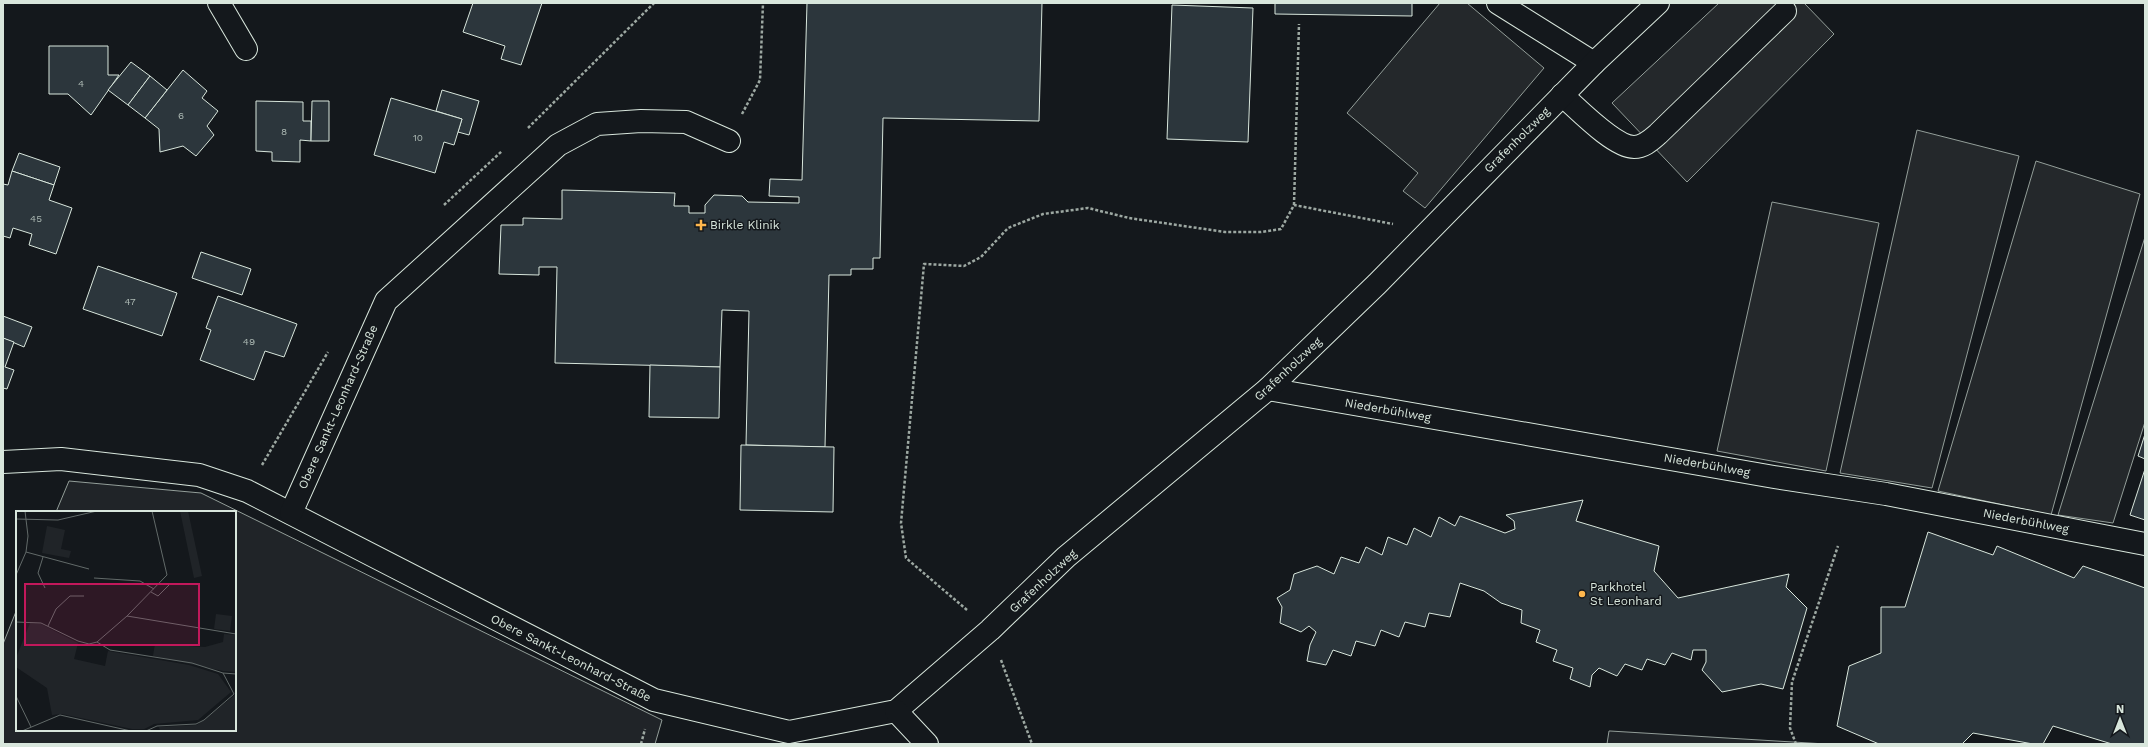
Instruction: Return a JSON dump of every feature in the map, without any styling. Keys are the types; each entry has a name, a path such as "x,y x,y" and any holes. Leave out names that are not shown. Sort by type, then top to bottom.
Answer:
{"street":[{"path":"219,3 246,49"},
{"path":"1498,3 1594,63"},
{"name":"Grafenholzweg","path":"896,711 990,630 1066,557 1268,389 1377,284 1594,63 1658,3"},
{"path":"1562,95 1618,141 1633,147 1642,146 1658,134 1785,11"},
{"name":"Obere Sankt-Leonhard-Straße","path":"291,513 386,301 558,145 597,124 641,121 686,122 728,141"},
{"name":"Niederbühlweg","path":"1268,389 1774,477 1886,494 2145,544"},
{"name":"Obere Sankt-Leonhard-Straße","path":"3,462 61,460 199,475 247,492 291,513 654,700 789,732 896,711"},
{"path":"896,711 927,744"}],"path":[{"path":"525,131 654,3"},
{"path":"728,141 760,80 763,3"},
{"path":"1032,744 990,630 906,558 901,524 924,264 964,266 981,257 1008,228 1043,214 1088,208 1129,218 1225,232 1261,232 1281,229 1294,205 1299,24"},
{"path":"443,206 507,147"},
{"path":"1294,205 1428,231"},
{"path":"247,492 330,348"},
{"path":"1796,744 1790,728 1792,682 1838,546"}],"shaded area":[{"path":"1440,3 1467,3 1544,68 1425,208 1403,191 1418,173 1347,113"},
{"path":"1719,3 1804,3 1834,34 1687,182 1612,103"},
{"path":"1917,130 2019,156 1932,488 1840,473"},
{"path":"2036,161 2140,194 2051,515 1938,491"},
{"path":"1772,202 1879,223 1826,471 1717,451"},
{"path":"2145,237 2145,422 2113,523 2058,515"},
{"path":"69,481 201,493 662,720 655,744 3,744 3,644 16,612 16,731 236,731 236,511 56,511"},
{"path":"1610,731 1826,744 1607,744"}],"building":[{"path":"473,3 542,3 521,65 501,59 505,46 463,32"},
{"name":"Birkle Klinik","path":"807,3 1042,3 1039,121 883,118 880,258 873,258 873,269 851,269 851,275 829,275 825,447 746,445 749,311 722,310 720,367 555,363 557,267 539,267 539,275 499,274 501,225 523,225 523,218 562,219 562,190 675,193 674,206 689,206 689,213 705,213 705,205 714,195 742,196 748,202 799,203 799,197 769,196 770,179 802,180"},
{"path":"1275,3 1412,3 1412,16 1275,14"},
{"path":"1172,5 1253,8 1248,142 1167,139"},
{"path":"49,46 108,46 108,75 119,75 91,115 68,94 49,94"},
{"path":"131,62 150,76 128,105 108,90"},
{"path":"183,70 207,91 202,98 218,111 207,126 214,135 196,156 183,146 160,152 159,129 145,118"},
{"path":"150,76 167,90 145,118 128,105"},
{"path":"442,90 479,101 469,135 458,132 462,119 436,111"},
{"path":"391,98 462,119 454,145 444,142 435,173 374,155"},
{"path":"256,101 303,102 303,121 311,121 311,141 300,140 300,162 272,161 272,152 256,151"},
{"path":"312,101 329,101 329,141 311,141"},
{"path":"19,153 60,167 54,185 12,171"},
{"path":"12,171 54,185 49,200 72,208 56,254 29,245 32,234 13,228 10,238 3,236 3,184 8,185"},
{"path":"201,252 251,269 242,295 192,278"},
{"path":"98,266 177,293 162,336 83,309"},
{"path":"218,296 297,324 284,357 265,351 254,380 200,360 211,330 206,328"},
{"path":"3,316 32,327 24,347 3,338"},
{"path":"3,338 14,342 5,367 14,370 7,389 3,388"},
{"path":"650,365 720,367 719,418 649,417"},
{"path":"2145,434 2145,459 2138,456"},
{"path":"741,445 834,447 833,512 740,510"},
{"path":"2145,469 2145,520 2130,515"},
{"name":"Parkhotel St Leonhard","path":"1583,500 1576,521 1659,546 1654,571 1678,598 1789,574 1786,587 1807,608 1783,689 1761,684 1722,692 1702,670 1706,662 1706,650 1693,650 1691,660 1672,653 1665,665 1647,659 1642,670 1625,664 1617,676 1599,668 1592,675 1590,687 1570,679 1573,668 1553,661 1557,650 1536,642 1540,630 1521,623 1522,610 1501,603 1484,591 1460,583 1450,617 1429,613 1425,627 1405,622 1399,637 1381,630 1375,646 1356,641 1351,656 1333,650 1326,665 1307,661 1310,645 1316,632 1309,626 1301,632 1280,623 1282,607 1277,598 1290,590 1294,574 1317,566 1334,574 1341,557 1359,563 1366,547 1382,555 1388,537 1407,545 1414,528 1431,537 1439,517 1455,526 1460,516 1505,533 1515,529 1514,521 1506,515"},
{"path":"1928,532 1993,555 1997,546 2074,578 2083,566 2145,588 2145,744 2112,744 2053,726 2043,744 2033,744 1973,733 1962,744 1879,744 1837,726 1849,666 1881,653 1881,607 1905,607"}],"place":[{"name":"Birkle Klinik","path":"701,225"},
{"name":"Parkhotel St Leonhard","path":"1582,594"}]}
